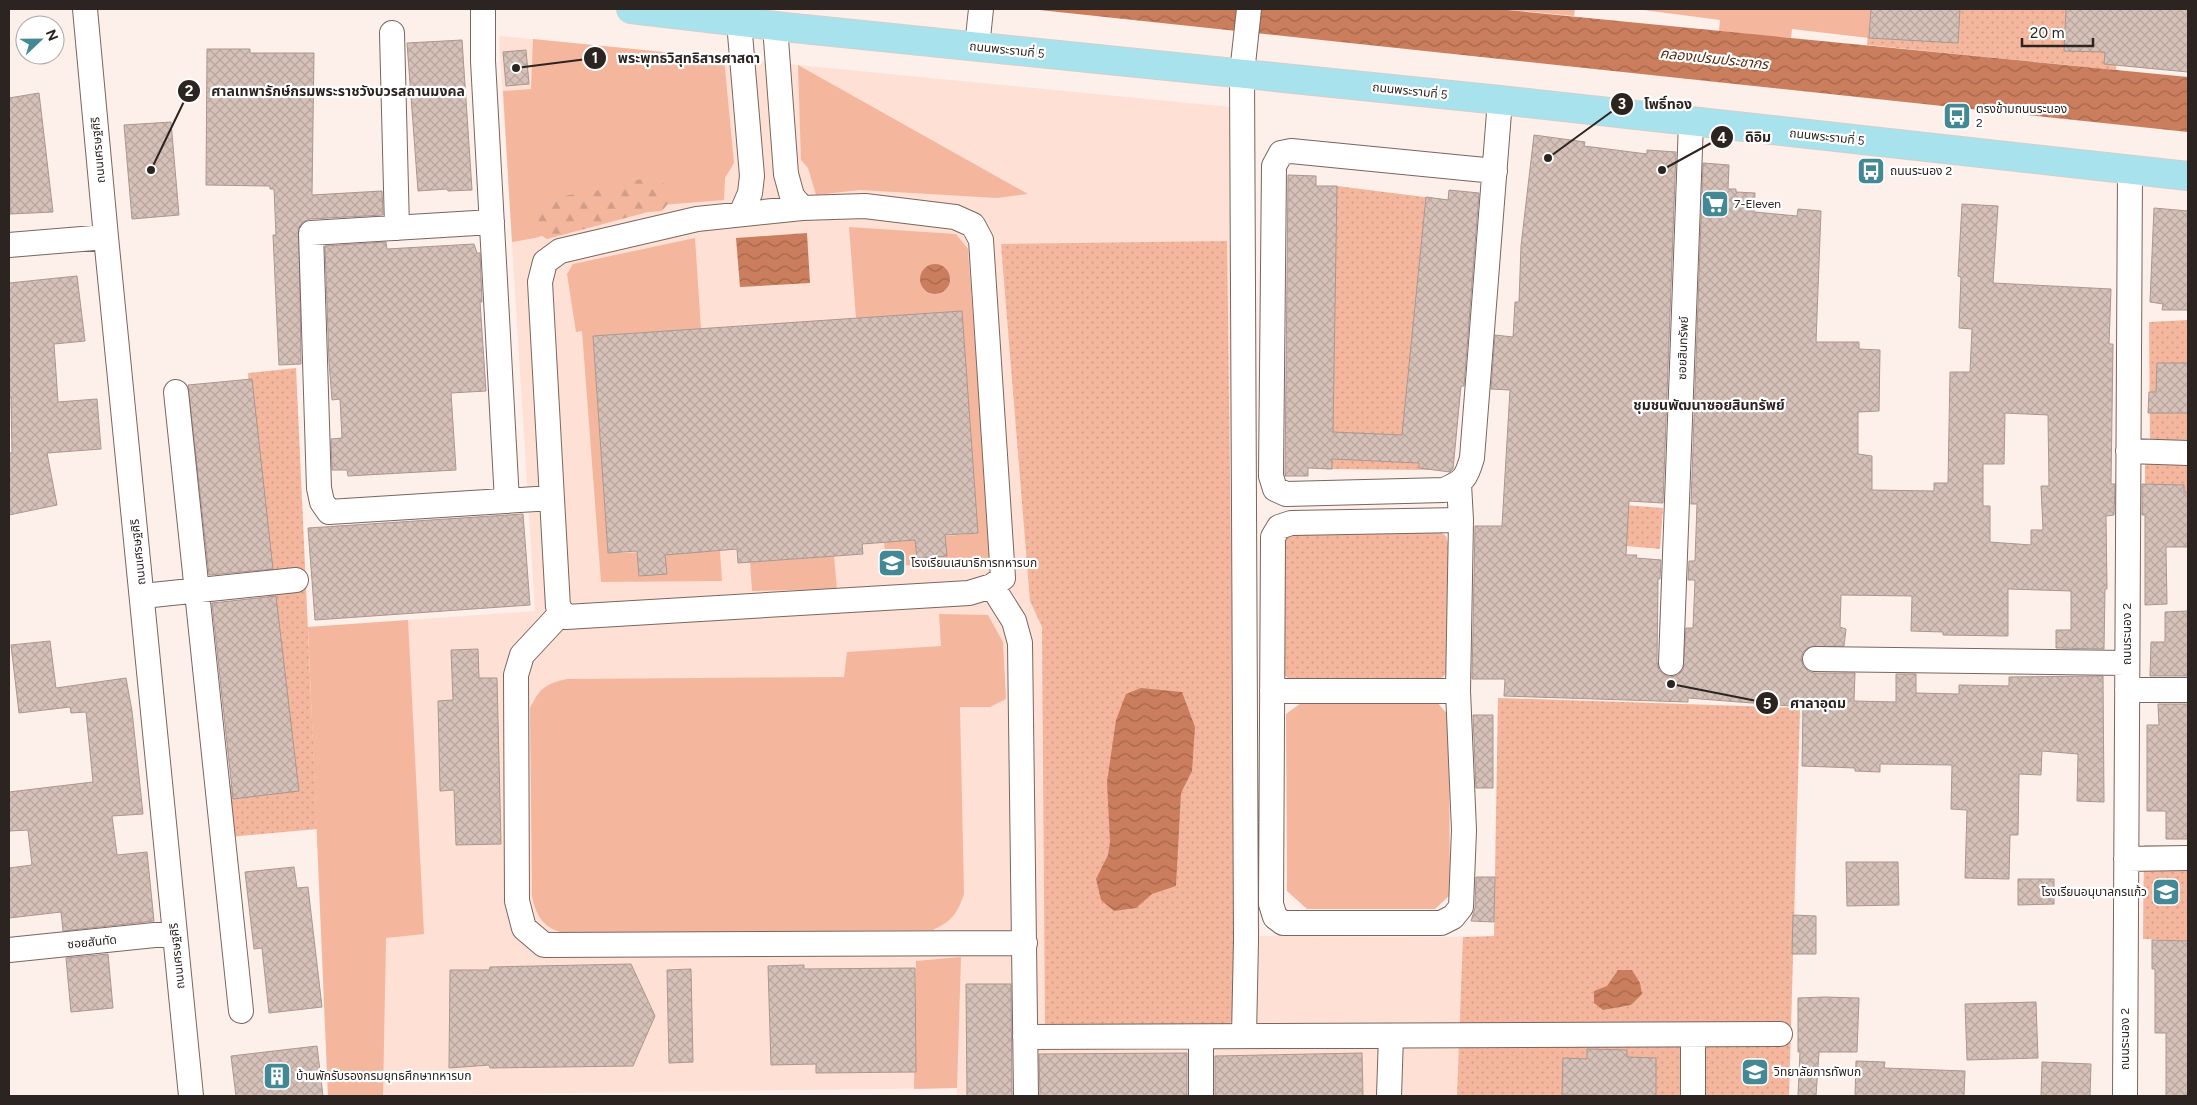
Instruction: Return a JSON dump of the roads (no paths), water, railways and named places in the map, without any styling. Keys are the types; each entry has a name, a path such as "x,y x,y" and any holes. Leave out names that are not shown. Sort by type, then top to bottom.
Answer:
{"main road":[{"name":"ถนนพระรามที่ 5","path":"631,9 776,26 1500,100 2188,176"}],"street":[{"name":"ถนนเศรษฐศิริ","path":"85,9 191,1096"},
{"path":"483,9 507,500"},
{"path":"1244,1036 1246,941 1242,73 1249,9"},
{"path":"977,47 981,12"},
{"path":"739,22 752,176 750,193 741,214"},
{"path":"776,26 786,174 792,196 802,208"},
{"path":"392,33 397,228"},
{"path":"1495,171 1291,151 1281,154 1274,166 1271,476 1275,489 1286,494 1444,490 1459,484 1467,477 1472,458 1495,171 1500,100"},
{"name":"ซอยสินทรัพย์","path":"1671,663 1691,122"},
{"name":"ถนนระนอง 2","path":"2125,1096 2130,171"},
{"path":"865,206 954,217 972,225 981,240 1003,578 992,586 959,594 566,617 558,607 540,282 545,262 560,251 697,219 741,214 802,208 865,206"},
{"path":"492,222 311,233 319,488 322,502 329,512 552,498"},
{"path":"9,245 106,237"},
{"path":"176,392 241,1011"},
{"path":"2128,451 2188,452"},
{"path":"1459,484 1461,520 1458,691 1464,830 1461,907 1453,917 1441,923 1283,923 1275,917 1271,904 1274,537 1279,527 1291,523 1461,520"},
{"path":"143,596 296,580"},
{"path":"992,586 1014,621 1020,643 1026,1096"},
{"path":"562,612 522,656 516,675 516,901 524,928 544,945 1025,943"},
{"path":"1815,659 2127,663"},
{"path":"2127,690 2188,690"},
{"path":"1272,691 1458,691"},
{"path":"2126,859 2188,858"},
{"name":"ซอยสันทัด","path":"9,950 174,933"},
{"path":"1025,1037 1780,1034"},
{"path":"1694,1035 1694,1096"},
{"path":"1389,1096 1391,1036"},
{"path":"1200,1037 1201,1096"}],"water":[{"name":"คลองเปรมประชากร","path":"1030,9 1497,9 2188,77 2188,132"},
{"path":"807,233 810,283 740,287 736,238"},
{"path":"935,264 946,268 950,279 946,290 935,294 924,290 920,279 924,268"},
{"path":"1141,688 1182,692 1195,727 1192,771 1181,793 1176,886 1152,894 1136,908 1114,911 1101,900 1096,879 1108,855 1110,842 1107,782 1116,720 1126,694"},
{"path":"1618,970 1632,970 1640,983 1642,994 1631,1005 1603,1010 1594,1003 1594,991 1607,986"}],"place":[{"name":"พระพุทธวิสุทธิสารศาสดา","path":"516,68"},
{"name":"ตรงข้ามถนนระนอง 2","path":"1957,116"},
{"name":"โพธิ์ทอง","path":"1548,158"},
{"name":"ศาลเทพารักษ์กรมพระราชวังบวรสถานมงคล","path":"151,170"},
{"name":"ดิอิม","path":"1662,170"},
{"name":"ถนนระนอง 2","path":"1871,171"},
{"name":"7-Eleven","path":"1715,204"},
{"name":"โรงเรียนเสนาธิการทหารบก","path":"892,563"},
{"name":"ศาลาอุดม","path":"1671,684"},
{"name":"โรงเรียนอนุบาลกรแก้ว","path":"2166,892"},
{"name":"วิทยาลัยการทัพบก","path":"1755,1072"},
{"name":"บ้านพักรับรองกรมยุทธศึกษาทหารบก","path":"277,1076"}],"district":[{"name":"ชุมชนพัฒนาซอยสินทรัพย์","path":"1709,405"}]}
